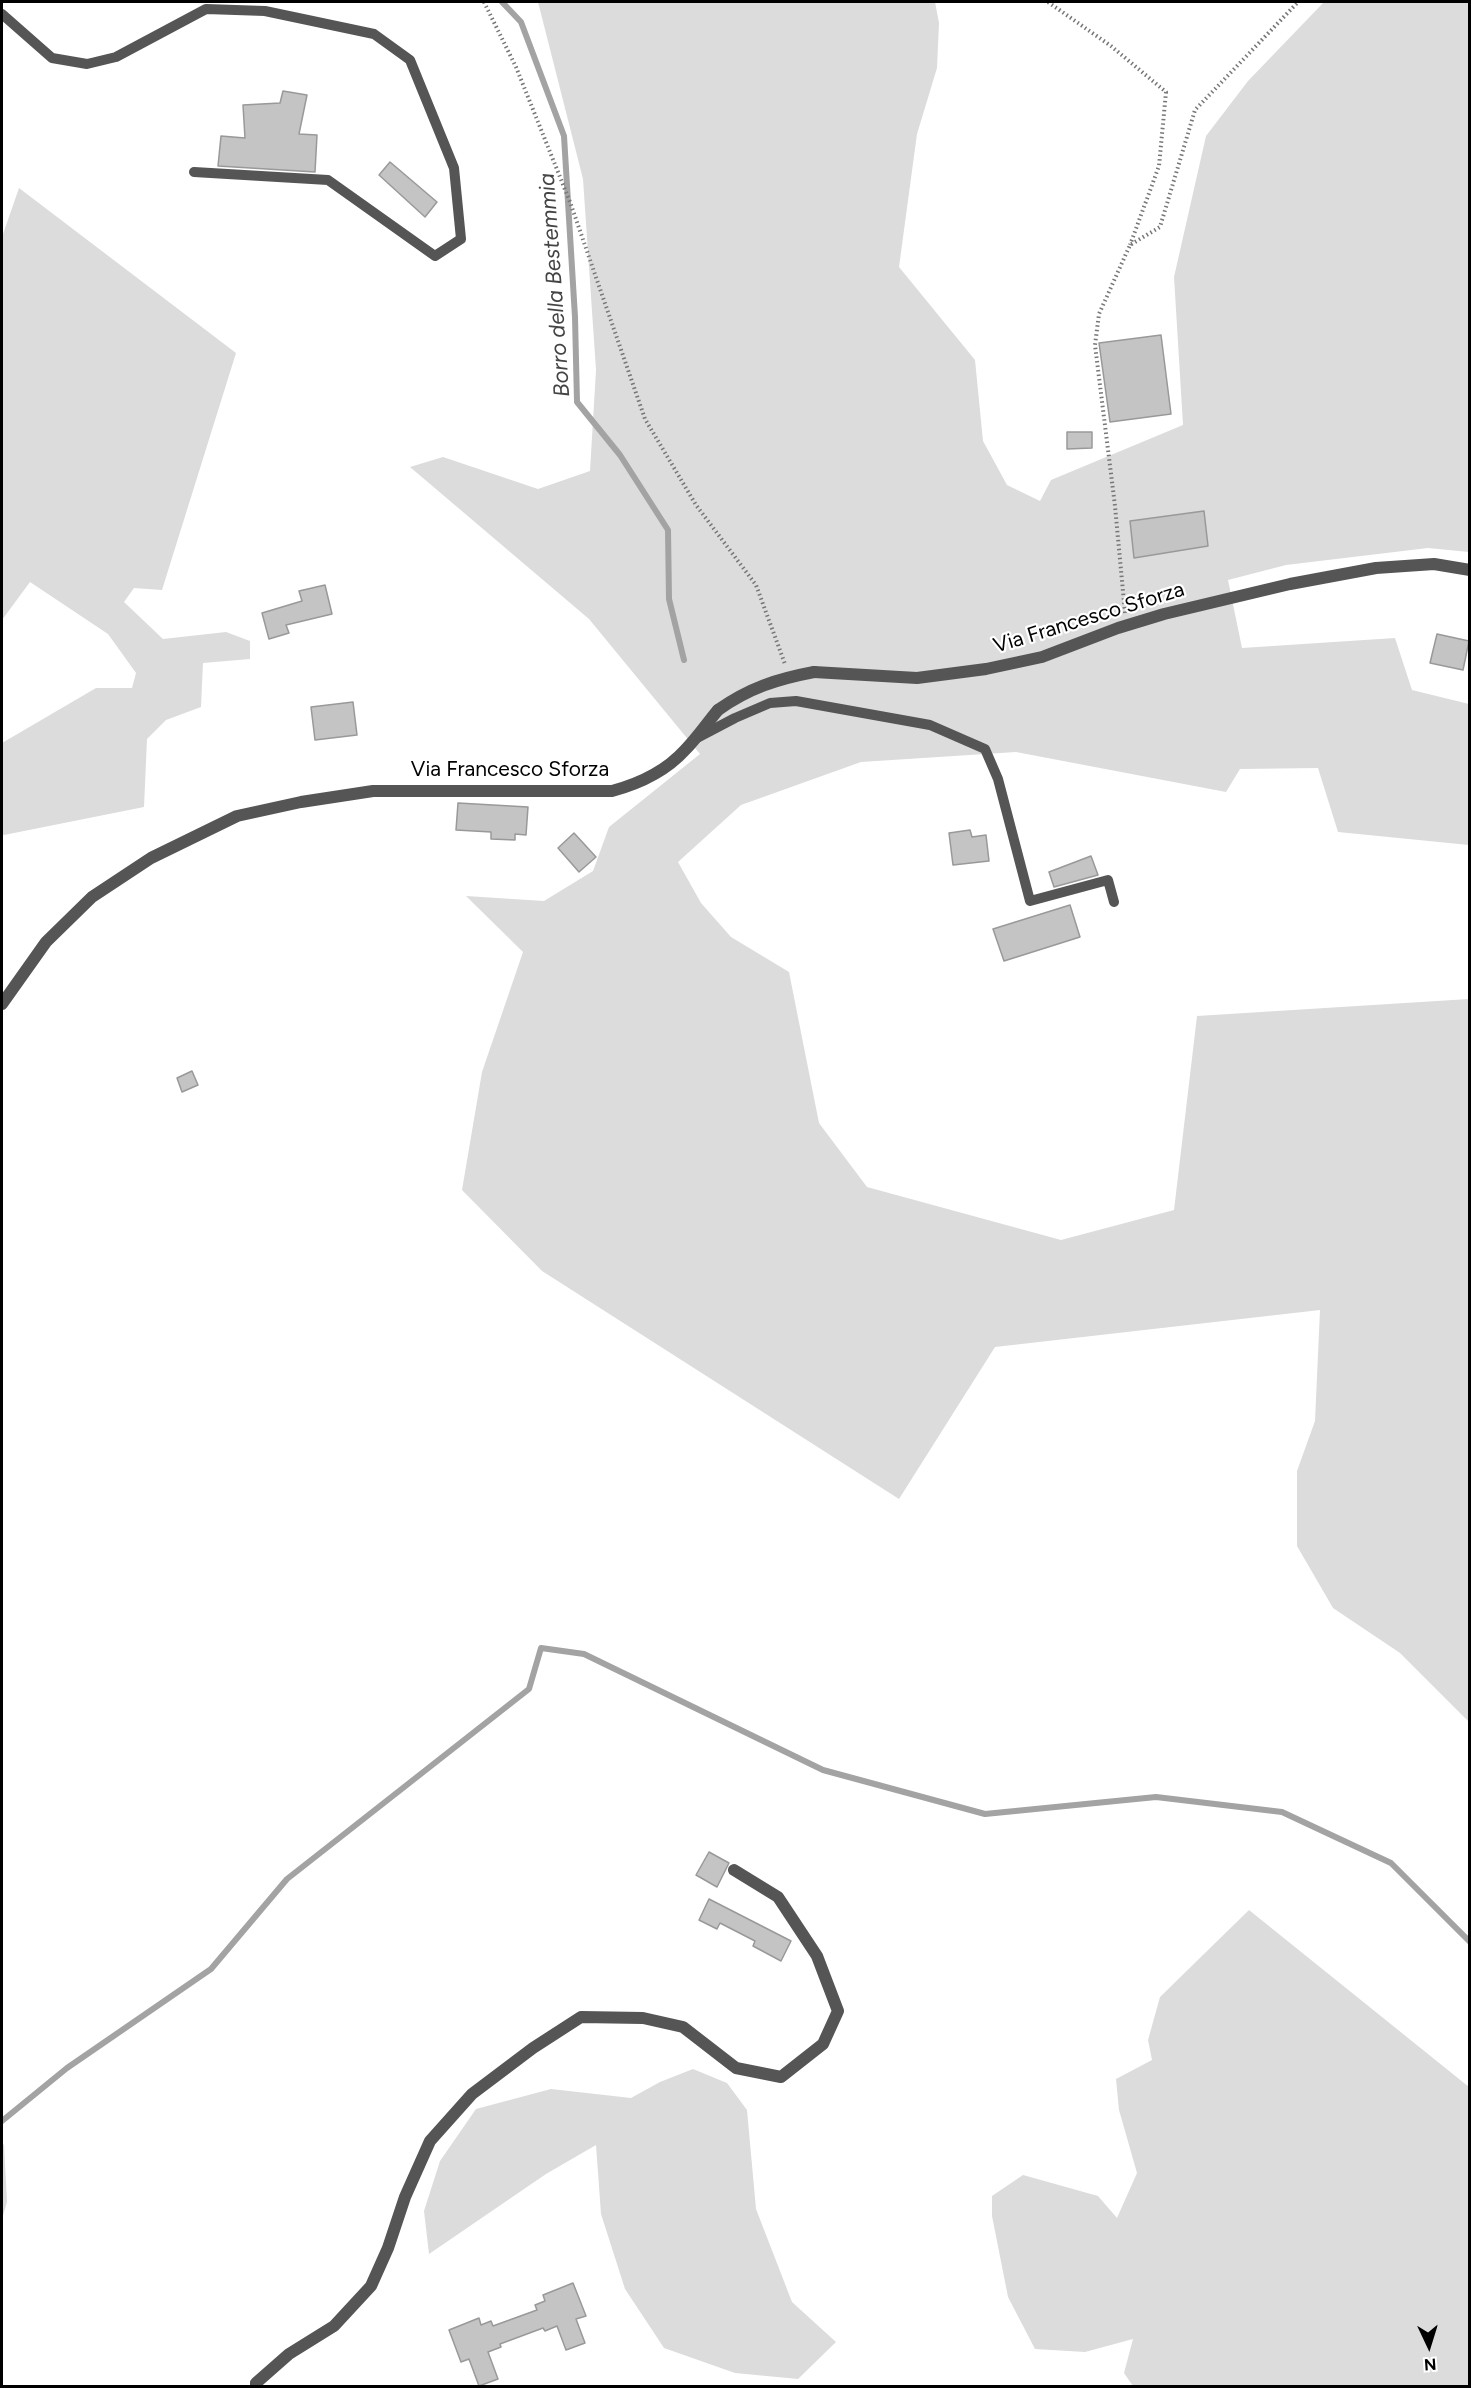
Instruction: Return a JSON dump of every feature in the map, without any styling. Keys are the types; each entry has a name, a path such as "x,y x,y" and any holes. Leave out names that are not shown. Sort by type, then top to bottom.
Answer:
{"street":[{"name":"Via Francesco Sforza","path":"2,1004 46,942 92,897 151,858 237,816 301,802 373,791 612,791 633,785 662,770 684,752 718,710 749,690 767,683 814,672 917,678 986,669 1042,657 1126,625 1164,614 1290,584 1376,568 1434,564 1470,570"},
{"path":"256,2386 256,2383 289,2354 334,2326 371,2286 388,2248 405,2197 430,2141 472,2094 533,2048 581,2017 643,2018 683,2027 736,2068 781,2077 823,2044 838,2011 817,1956 778,1897 734,1870"}],"lane":[{"path":"2,14 52,58 87,64 116,57 206,9 265,11 374,34 410,60 453,168 461,239 435,256 328,180 194,172"},
{"path":"693,741 735,718 770,703 796,701 930,725 985,748 998,779 1030,901 1108,880 1114,902"}],"path":[{"path":"484,2 516,67 570,202 645,419 696,505 756,585 788,669"},
{"path":"1048,2 1111,46 1166,92 1159,166 1130,245 1100,314 1095,345 1116,506 1126,625"},
{"path":"1130,245 1160,227 1195,110 1298,2"}],"shaded area":[{"path":"538,2 935,2 939,23 937,68 917,134 899,267 975,360 983,441 1007,485 1040,501 1051,480 1183,425 1174,277 1206,136 1248,81 1324,2 1469,2 1469,552 1428,548 1286,565 1228,580 1242,648 1395,638 1412,690 1469,704 1469,845 1338,832 1318,768 1240,769 1226,792 1016,752 861,762 741,805 678,862 701,903 731,937 789,972 819,1123 867,1187 1061,1240 1174,1210 1197,1016 1469,999 1469,1722 1400,1653 1333,1608 1297,1546 1297,1471 1315,1421 1320,1310 995,1347 899,1499 542,1271 462,1190 482,1072 523,952 466,896 544,901 593,871 609,827 700,754 589,619 410,467 443,457 538,489 590,471 596,370 583,179"},
{"path":"19,188 236,353 162,590 134,588 124,602 163,639 226,632 250,641 250,659 203,663 201,707 166,720 147,739 144,807 4,835 2,834 2,743 96,688 132,688 136,673 108,634 30,582 2,620 2,237"},
{"path":"1249,1910 1469,2087 1469,2386 1133,2386 1124,2373 1133,2339 1085,2352 1035,2349 1008,2297 992,2216 992,2196 1023,2175 1098,2196 1117,2218 1137,2173 1119,2110 1116,2079 1152,2060 1148,2040 1160,1997"},
{"path":"693,2069 727,2083 747,2110 756,2209 792,2302 836,2342 798,2379 735,2373 664,2348 625,2289 601,2214 596,2145 546,2174 429,2254 424,2211 440,2161 476,2109 551,2089 631,2098 660,2082"},
{"path":"4,2144 7,2202 2,2219 2,2146"}],"building":[{"path":"283,91 307,95 299,134 317,135 315,172 218,166 221,136 245,138 243,105 280,103"},
{"path":"390,162 437,202 425,217 379,175"},
{"path":"1161,335 1171,414 1110,422 1099,343"},
{"path":"1067,432 1092,432 1092,448 1067,449"},
{"path":"1204,511 1208,546 1134,558 1130,521"},
{"path":"325,585 332,614 286,625 289,633 269,639 262,613 302,601 299,591"},
{"path":"1437,634 1469,641 1463,670 1430,663"},
{"path":"353,702 357,735 315,740 311,707"},
{"path":"458,803 528,807 526,835 515,834 515,840 491,839 491,832 456,830"},
{"path":"970,830 972,837 986,835 989,861 953,865 949,833"},
{"path":"574,833 596,857 579,872 558,848"},
{"path":"1091,856 1098,875 1054,887 1049,872"},
{"path":"1070,905 1080,937 1004,961 993,929"},
{"path":"192,1071 198,1085 182,1092 177,1078"},
{"path":"709,1852 729,1863 717,1887 696,1875"},
{"path":"709,1899 791,1941 781,1961 753,1946 755,1941 720,1923 717,1929 699,1920"},
{"path":"573,2283 586,2316 576,2319 585,2343 566,2350 557,2326 545,2331 543,2328 500,2344 501,2347 488,2352 498,2379 479,2386 469,2359 461,2362 449,2330 479,2318 481,2325 491,2321 493,2326 537,2310 535,2305 545,2301 543,2295"}],"waterway":[{"name":"Borro della Bestemmia","path":"502,2 521,22 564,136 575,317 577,402 620,455 668,530 669,599 684,660"},
{"path":"2,2121 67,2068 211,1969 287,1879 529,1689 541,1648 584,1654 823,1770 985,1814 1156,1797 1282,1812 1391,1863 1470,1942"}]}
